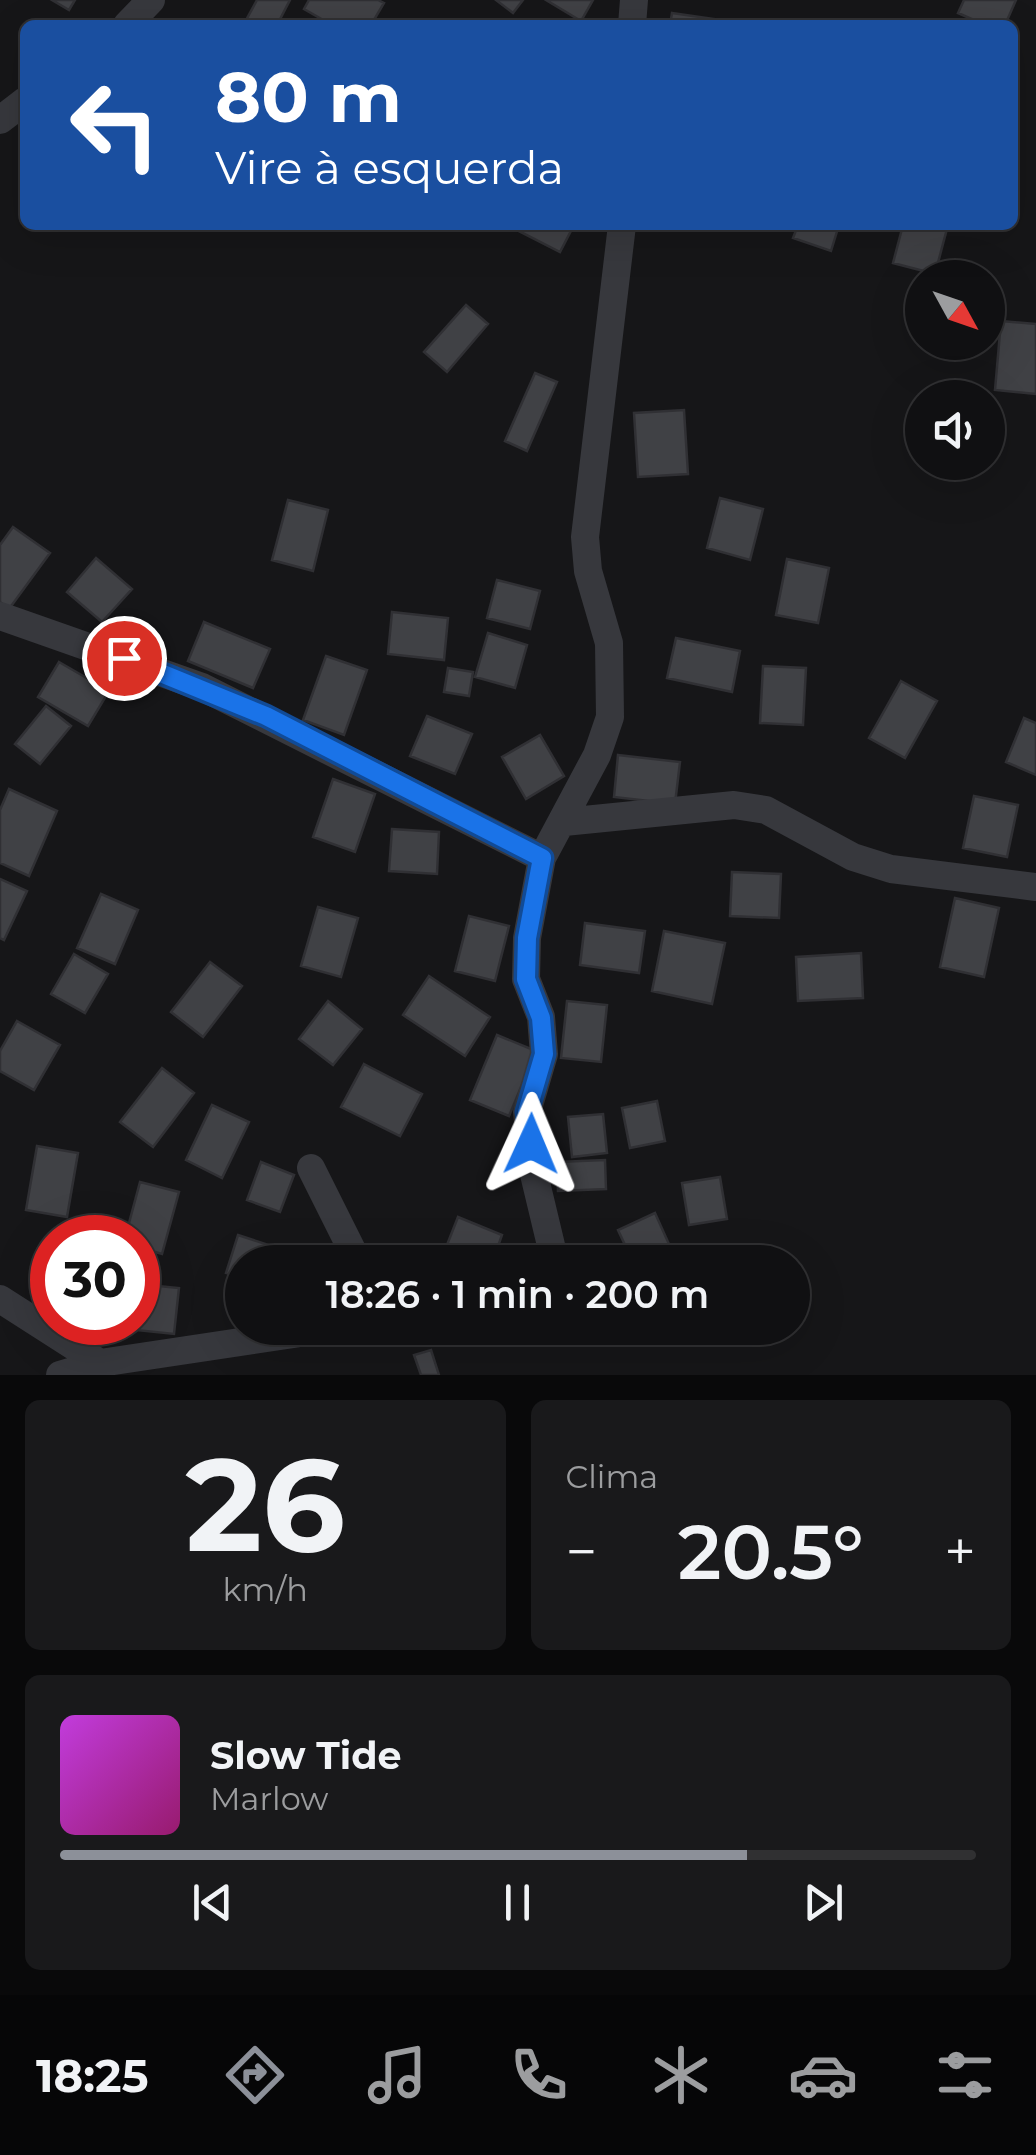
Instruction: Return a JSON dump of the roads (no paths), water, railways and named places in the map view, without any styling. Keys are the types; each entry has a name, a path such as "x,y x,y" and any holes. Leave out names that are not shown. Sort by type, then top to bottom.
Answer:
{"street":[{"path":"132,20 150,0"},
{"path":"551,1245 533,1170 527,1112 544,1054 541,1018 526,979 527,938 542,858 564,822 610,718 609,643 588,571 585,538 621,230"},
{"path":"0,616 216,693 542,858"},
{"path":"564,822 734,805 766,810 853,857 891,869 1036,887"},
{"path":"311,1168 350,1245"},
{"path":"0,1298 100,1362"},
{"path":"60,1375 100,1362 225,1344"}]}
